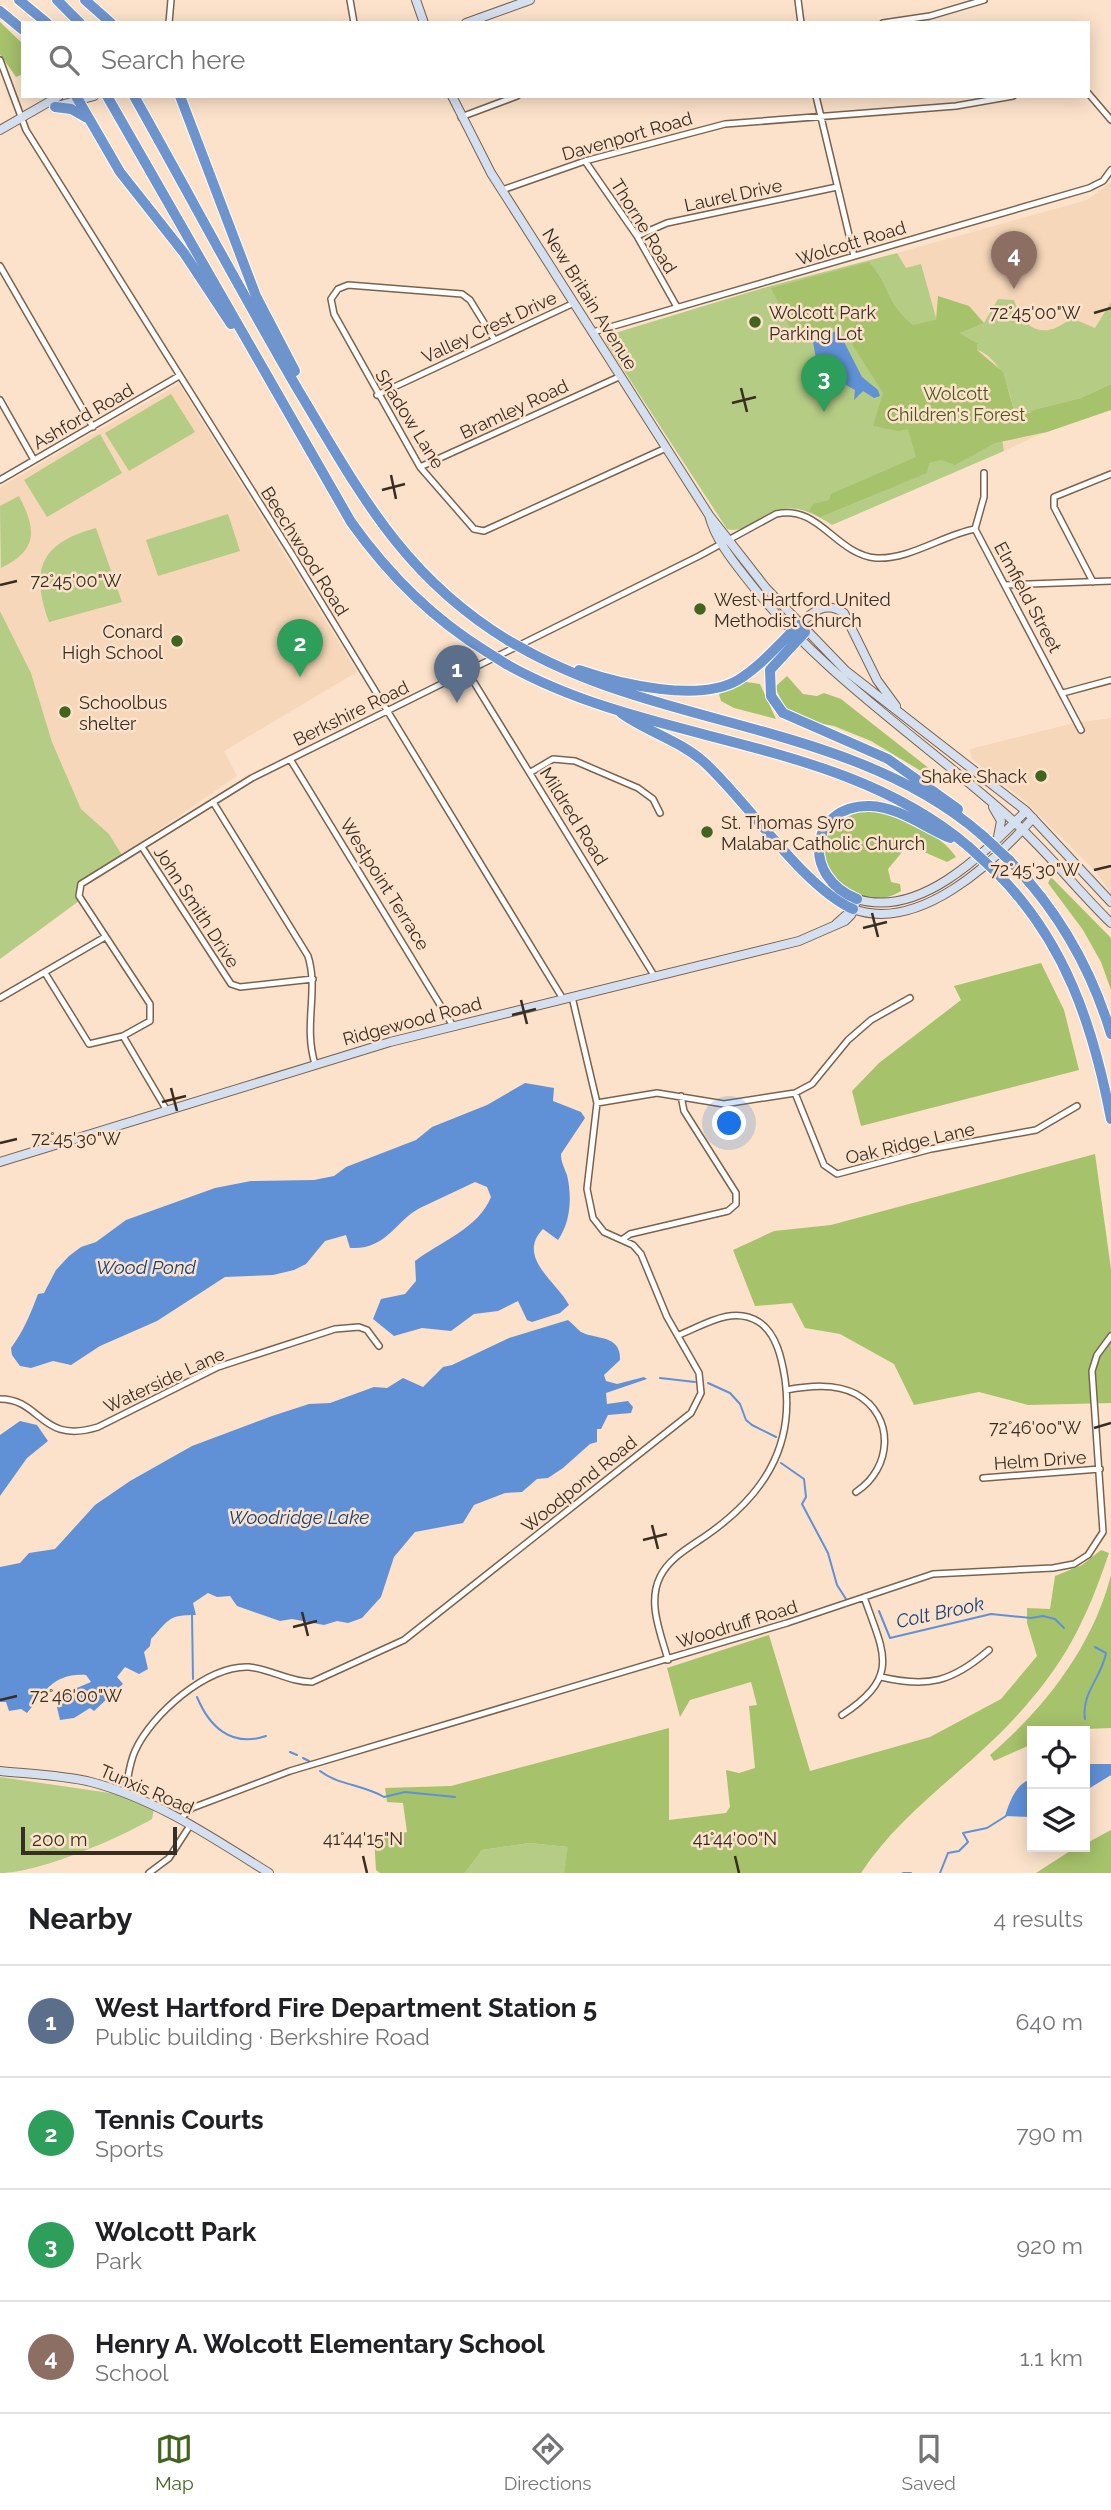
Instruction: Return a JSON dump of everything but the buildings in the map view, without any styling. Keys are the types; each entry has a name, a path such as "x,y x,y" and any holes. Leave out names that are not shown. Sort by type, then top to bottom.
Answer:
{"highway":[{"path":"19,0 45,21"},
{"path":"57,0 78,21"},
{"path":"85,0 109,21"},
{"path":"0,11 21,28"},
{"path":"78,98 120,172 184,253 224,316 245,338"},
{"path":"108,98 337,500 362,538 416,598 487,652 558,689 615,709 856,780 918,811 967,845 996,872 1044,930 1075,989 1097,1051 1111,1119"},
{"path":"135,98 366,504 405,555 446,595 509,641 534,655 606,686 864,765 925,796 980,833"},
{"path":"181,98 256,296 305,390 321,428"},
{"path":"57,102 91,121"},
{"path":"534,655 616,680 704,690 741,678 798,632"},
{"path":"798,632 769,672 770,693 778,709 796,721 849,741 896,764 960,810 1037,891 1070,939 1096,989 1111,1034"},
{"path":"615,709 636,723 680,743 698,757 820,887 855,904"},
{"path":"855,904 831,884 818,858 825,828 847,810 871,806 890,809 967,845"}],"main road":[{"path":"416,0 423,21"},
{"path":"472,21 530,0"},
{"path":"0,130 43,107 78,98"},
{"name":"New Britain Avenue","path":"453,98 502,190 752,586 841,679 1015,822 1111,923"},
{"path":"798,632 822,608 835,608 844,613 877,680 907,719"},
{"name":"New Britain Avenue","path":"798,632 1030,815 1111,902"},
{"path":"985,796 1001,821 994,842"},
{"path":"855,904 885,914 914,907 976,874 1023,830 1030,815"},
{"path":"855,904 887,903 913,897 952,875 1015,822 1030,815"},
{"name":"Ridgewood Road","path":"0,1162 166,1109 453,1026 784,945 850,916 855,904"},
{"name":"Tunxis Road","path":"0,1770 80,1780 124,1795 181,1818 269,1873"}],"street":[{"path":"169,21 171,0"},
{"path":"350,0 354,21"},
{"path":"798,0 801,21"},
{"path":"896,21 930,16 984,0"},
{"name":"Beechwood Road","path":"0,60 33,142 567,998"},
{"path":"1090,95 1111,120"},
{"path":"461,117 512,98"},
{"path":"816,98 854,256"},
{"name":"Davenport Road","path":"502,190 585,161 725,124 956,106 1002,98"},
{"name":"Thorne Road","path":"585,161 637,236 677,307"},
{"name":"Wolcott Road","path":"593,332 1089,188 1103,181 1111,170"},
{"name":"Laurel Drive","path":"637,236 667,223 837,187"},
{"path":"0,266 93,427"},
{"name":"Shadow Lane","path":"494,339 470,300 462,294 353,285 341,287 331,299 332,310 377,395 420,467 469,524 482,531 666,448"},
{"name":"Valley Crest Drive","path":"377,395 574,303"},
{"name":"Ashford Road","path":"0,480 179,376"},
{"name":"Bramley Road","path":"420,467 621,376"},
{"path":"0,400 34,460"},
{"name":"Elmfield Street","path":"984,473 984,497 975,529 1082,730"},
{"path":"1093,582 1054,507 1054,497 1111,474"},
{"name":"Berkshire Road","path":"105,937 79,896 81,884 213,802 290,759 726,542 768,518 789,512 813,520 847,550 877,558 894,556 975,529"},
{"path":"1005,585 1111,581"},
{"name":"Mildred Road","path":"467,671 655,977"},
{"path":"1063,693 1111,680"},
{"name":"Westpoint Terrace","path":"290,759 453,1026"},
{"path":"531,772 553,759 575,761 638,788 653,799 660,813"},
{"path":"213,802 305,949 313,979 308,1033 316,1064"},
{"name":"John Smith Drive","path":"142,847 231,984 240,986 313,979"},
{"path":"0,998 105,937 150,1004 150,1021 124,1036 89,1044 44,973"},
{"name":"Woodpond Road","path":"124,1795 131,1762 141,1740 172,1704 193,1687 224,1672 248,1667 297,1682 312,1682 404,1640 691,1413 701,1393 699,1373 662,1306 641,1254 623,1239 604,1233 593,1218 587,1189 597,1103 567,998"},
{"path":"597,1103 657,1093 723,1104 795,1093 812,1084 848,1040 871,1020 911,998"},
{"path":"124,1036 166,1109"},
{"name":"Oak Ridge Lane","path":"795,1093 824,1165 837,1174 931,1149 1036,1130 1077,1107"},
{"path":"623,1239 630,1234 729,1211 736,1204 736,1193 684,1111 681,1096"},
{"path":"668,1660 655,1607 659,1579 674,1559 734,1516 756,1494 778,1452 784,1430 786,1390 776,1344 761,1323 737,1315 680,1335"},
{"name":"Waterside Lane","path":"0,1399 20,1404 51,1427 79,1433 98,1427 218,1367 335,1329 359,1327 367,1330 379,1346"},
{"name":"Woodruff Road","path":"181,1818 192,1808 290,1771 668,1660 933,1574 1053,1568 1074,1564 1088,1555 1103,1532 1092,1371 1097,1355 1111,1336"},
{"path":"786,1390 820,1386 837,1388 854,1393 876,1412 882,1424 885,1452 872,1479 856,1492"},
{"name":"Helm Drive","path":"983,1478 1100,1469"},
{"path":"842,1715 874,1690 881,1677 881,1646 863,1597"},
{"path":"881,1677 917,1685 929,1683 975,1662 989,1650"},
{"path":"149,1873 169,1858 191,1825"}],"shaded area":[{"path":"1111,182 1111,410 1041,434 1004,451 994,390 945,338 897,253 1087,200"},
{"name":"Conard High School","path":"179,384 357,672 224,751 237,776 122,855 109,834 81,809 52,742 31,673 0,611 0,487"},
{"path":"1111,718 1111,894 1098,874 1025,801 972,759 970,749 1074,723"}],"green space":[{"path":"0,22 21,42 21,75 16,77 0,54"},
{"path":"897,253 906,268 921,264 938,325 994,390 1004,451 832,525 810,513 793,508 779,509 738,530 727,529 606,343 605,336 770,286"},
{"name":"Wolcott Children's Forest","path":"869,262 881,278 897,309 913,325 936,320 938,296 969,306 984,323 960,333 977,343 977,350 1003,372 1014,410 1030,413 1081,398 1111,384 1111,410 1047,432 995,443 955,465 941,460 929,463 927,473 820,517 809,511 813,504 829,500 831,494 916,457 908,429 899,431 873,426 883,393 840,325 797,342 771,288"},
{"path":"998,299 1014,300 1029,325 1044,330 1061,325 1071,318 1095,328 1111,302 1111,384 1081,398 1033,410 1031,413 1014,410 1006,384 992,359 977,350 977,343 960,333 984,323"},
{"path":"171,394 195,432 129,471 105,433"},
{"path":"100,434 122,473 47,517 24,480"},
{"path":"19,496 29,519 31,538 22,554 1,568 0,506"},
{"path":"228,514 240,551 158,576 146,540"},
{"path":"96,528 122,602 49,622 40,587 44,561 62,542"},
{"path":"0,611 31,673 52,742 81,809 109,834 122,855 82,879 77,889 79,901 0,959"},
{"path":"787,676 803,694 817,696 824,693 841,699 940,777 936,780 871,741 834,726 809,721 786,710 775,687"},
{"path":"746,682 760,684 776,719 734,708 721,701 719,694"},
{"path":"870,810 893,816 929,833 956,857 947,862 908,845 888,869 891,882 900,884 901,891 881,898 861,895 843,885 830,870 825,852 828,834 842,820"},
{"path":"1051,877 1111,938 1111,990 1101,962 1083,930 1048,883"},
{"path":"1041,963 1064,1010 1079,1070 861,1126 852,1091 879,1063 961,1000 954,986"},
{"path":"1095,1154 1111,1269 1111,1403 1028,1405 979,1392 914,1405 894,1364 840,1334 805,1328 792,1303 755,1306 733,1250 774,1231 831,1225"},
{"path":"1101,1550 1109,1553 1091,1602 1070,1644 1045,1682 992,1741 894,1831 861,1873 564,1873 568,1847 529,1843 482,1850 465,1873 380,1873 376,1870 374,1837 407,1832 403,1803 387,1802 385,1788 451,1786 669,1728 669,1820 726,1813 730,1807 726,1770 739,1773 755,1768 749,1706 757,1705 751,1682 690,1700 680,1717 667,1668 769,1635 810,1771 930,1737 1001,1699 1037,1656 1027,1623 1027,1608 1050,1609 1055,1576 1082,1565"},
{"path":"1111,1575 1111,1728 1027,1726 1027,1746 994,1761 990,1755 1030,1717 1064,1674 1079,1651 1103,1601"},
{"path":"0,1777 117,1794 154,1809 152,1819 99,1845 56,1861 16,1872 0,1873"},
{"path":"1111,1830 1111,1873 1036,1873 1068,1852 1090,1852 1090,1841"},
{"path":"529,1843 569,1847 564,1873 465,1873 482,1850"}],"water":[{"path":"838,330 862,377 878,390 880,396 874,398 863,391 854,400 855,390 846,385 839,371 829,371 816,359 813,342"},
{"name":"Wood Pond","path":"525,1083 554,1088 553,1101 581,1112 585,1118 561,1154 570,1191 566,1225 558,1240 543,1229 536,1239 534,1249 541,1268 569,1305 560,1313 532,1322 527,1320 518,1301 498,1311 474,1314 451,1331 422,1328 394,1336 373,1319 381,1299 405,1294 416,1281 415,1261 468,1226 485,1208 491,1197 487,1187 475,1182 420,1208 390,1234 373,1244 350,1248 346,1235 325,1241 306,1264 294,1270 273,1275 225,1277 157,1321 100,1346 71,1365 53,1361 31,1368 20,1366 12,1355 11,1348 38,1294 44,1293 56,1270 81,1247 96,1242 126,1220 215,1188 251,1181 314,1180 334,1176 346,1167 416,1140 432,1127 487,1105"},
{"name":"Woodridge Lake","path":"568,1320 581,1332 606,1339 616,1346 620,1360 604,1375 606,1381 617,1384 644,1377 647,1379 606,1393 607,1404 628,1401 633,1407 631,1413 608,1415 601,1429 597,1429 597,1442 590,1444 548,1478 537,1479 522,1492 505,1493 474,1505 463,1523 415,1532 394,1557 381,1597 362,1618 348,1623 337,1621 324,1625 292,1619 280,1621 237,1606 230,1596 217,1597 208,1593 193,1603 196,1615 174,1617 151,1639 150,1646 144,1652 148,1669 139,1674 125,1667 117,1677 123,1684 94,1711 90,1708 74,1718 60,1720 56,1703 67,1692 91,1682 86,1675 65,1677 51,1685 27,1713 21,1709 9,1711 6,1702 0,1702 0,1567 20,1563 29,1553 55,1549 95,1505 130,1481 192,1446 309,1404 330,1403 374,1387 387,1388 403,1378 423,1387 443,1367 509,1338"},
{"path":"20,1421 37,1425 48,1441 27,1458 0,1496 0,1435"},
{"path":"1090,1764 1111,1764 1111,1775 1090,1788"},
{"path":"1026,1781 1027,1817 1005,1816 1018,1789"}],"waterway":[{"name":"Colt Brook","path":"660,1378 695,1382"},
{"name":"Colt Brook","path":"708,1383 730,1393 740,1404 746,1420 776,1437"},
{"name":"Colt Brook","path":"781,1463 804,1479 806,1497 802,1504 828,1553 837,1585 846,1599"},
{"name":"Colt Brook","path":"879,1611 890,1638 991,1614 1031,1618 1043,1616 1055,1619 1064,1628"},
{"path":"192,1614 193,1679"},
{"name":"Colt Brook","path":"1085,1719 1086,1701 1106,1653 1095,1647"},
{"path":"197,1697 208,1717 223,1732 242,1739 266,1736"},
{"path":"290,1752 297,1755"},
{"path":"303,1758 309,1761"},
{"path":"320,1771 384,1797 405,1792 455,1797"},
{"path":"940,1873 948,1853 959,1851 968,1842 963,1833 987,1828 1006,1816"},
{"path":"903,1873 911,1873"}],"place":[{"name":"Henry A. Wolcott Elementary School","path":"1014,289"},
{"name":"Wolcott Park Parking Lot","path":"755,322"},
{"name":"Wolcott Park","path":"824,412"},
{"name":"West Hartford United Methodist Church","path":"700,609"},
{"name":"Conard High School","path":"177,641"},
{"name":"Tennis Courts","path":"300,677"},
{"name":"West Hartford Fire Department Station 5","path":"457,703"},
{"name":"Schoolbus shelter","path":"65,712"},
{"name":"Shake Shack","path":"1041,776"},
{"name":"St. Thomas Syro Malabar Catholic Church","path":"707,832"}]}
